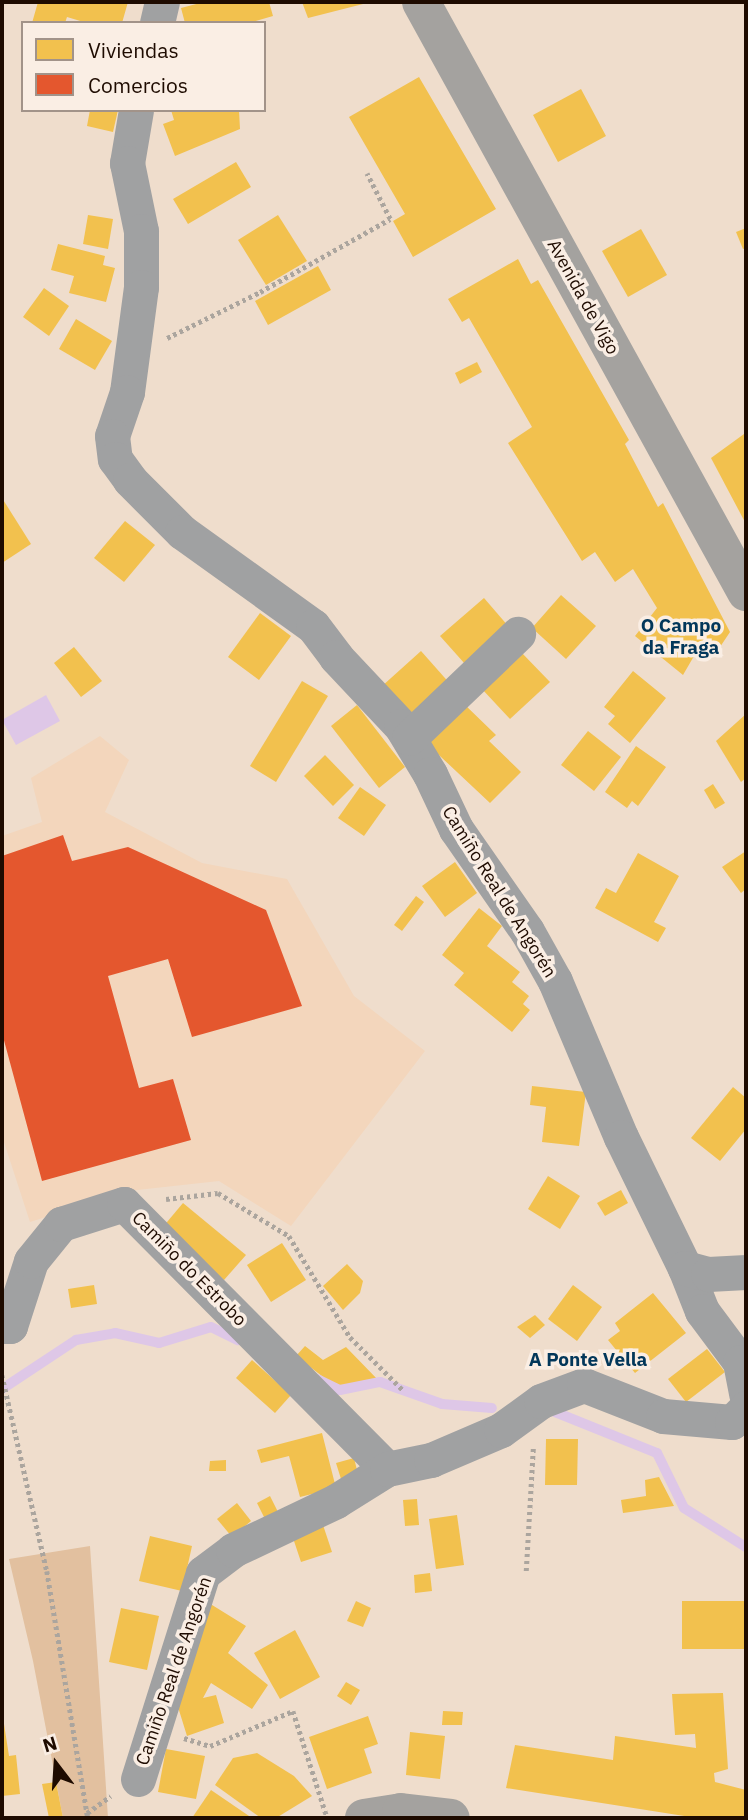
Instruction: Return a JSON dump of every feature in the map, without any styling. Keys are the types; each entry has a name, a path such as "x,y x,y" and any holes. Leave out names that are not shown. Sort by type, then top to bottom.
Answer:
{"main road":[{"name":"Avenida de Vigo","path":"421,2 746,592"},
{"path":"364,1818 401,1812 451,1818"}],"street":[{"path":"157,21 162,2"},
{"name":"Camiño Real de Angorén","path":"136,112 127,163 141,231 141,287 127,392 112,436 115,459 130,480 182,532 313,626 409,738 456,830 491,883 527,930 555,981 621,1137 685,1268 702,1311 740,1362 746,1394"},
{"path":"409,738 518,634"},
{"name":"Camiño do Estrobo","path":"2,1326 10,1326 31,1261 61,1224 124,1204 387,1469"},
{"path":"685,1268 708,1274 746,1272"},
{"name":"Camiño Real de Angorén","path":"138,1779 204,1573 233,1550 335,1501 387,1469 431,1460 501,1430 536,1405 584,1385 663,1416 732,1422 746,1408"}],"path":[{"path":"132,356 260,292 390,219 367,174"},
{"path":"124,1204 218,1192 289,1236 350,1337 404,1391"},
{"path":"2,1375 47,1571 88,1818"},
{"path":"526,1571 536,1405"},
{"path":"155,1730 210,1746 293,1711 327,1818"}],"shaded area":[{"path":"46,695 60,721 16,745 2,720"},
{"path":"100,736 129,760 105,812 202,863 287,879 354,996 425,1051 291,1226 219,1181 128,1191 30,1222 2,1136 2,836 42,822 31,778"},
{"path":"90,1546 108,1818 63,1818 33,1661 9,1559"}],"building: Viviendas":[{"path":"38,2 128,2 123,21 80,21 67,17 66,21 33,21"},
{"path":"204,2 269,2 273,16 256,21 184,21 181,8"},
{"path":"302,2 367,2 367,3 308,18"},
{"path":"419,77 496,209 413,257 393,221 405,214 349,117"},
{"path":"581,89 606,136 558,162 533,115"},
{"path":"90,112 118,112 113,132 87,126"},
{"path":"172,112 239,112 240,129 175,156 163,124 174,120"},
{"path":"236,162 251,187 188,224 173,199"},
{"path":"88,215 113,219 108,249 83,244"},
{"path":"278,215 307,261 266,285 238,240"},
{"path":"746,228 746,248 743,249 736,232"},
{"path":"641,229 667,275 628,297 602,251"},
{"path":"58,244 105,256 103,265 115,268 106,302 69,293 74,276 51,270"},
{"path":"518,259 531,284 538,280 629,440 625,444 658,507 663,503 730,632 716,653 701,644 683,675 635,636 657,608 633,569 615,582 595,552 582,561 508,443 532,427 469,318 462,322 448,299"},
{"path":"318,266 331,290 268,325 255,301"},
{"path":"44,288 69,306 49,336 23,317"},
{"path":"76,319 112,341 95,370 59,349"},
{"path":"477,362 482,372 460,384 455,373"},
{"path":"744,434 746,437 746,524 711,458"},
{"path":"2,498 31,544 2,563"},
{"path":"125,521 155,545 124,582 94,558"},
{"path":"561,595 596,626 566,659 532,628"},
{"path":"484,598 509,627 465,664 440,636"},
{"path":"260,613 291,636 259,680 228,657"},
{"path":"74,647 102,681 81,697 54,663"},
{"path":"421,651 452,686 411,721 381,687"},
{"path":"520,651 550,682 510,719 481,688"},
{"path":"633,671 666,698 630,743 608,724 615,716 604,707"},
{"path":"302,681 328,696 276,782 250,766"},
{"path":"462,702 496,735 489,741 521,772 490,803 424,741"},
{"path":"357,705 405,767 379,788 331,726"},
{"path":"746,714 746,778 741,782 716,741"},
{"path":"588,731 621,757 594,791 561,765"},
{"path":"636,746 666,767 638,806 632,801 627,808 605,792"},
{"path":"325,755 354,785 333,806 304,776"},
{"path":"713,784 725,803 715,809 704,790"},
{"path":"360,787 386,805 364,836 338,818"},
{"path":"746,851 746,889 741,893 722,867"},
{"path":"638,853 679,876 654,922 666,928 658,942 595,908 606,888 616,893"},
{"path":"455,862 477,893 445,917 422,886"},
{"path":"416,896 424,902 402,931 394,925"},
{"path":"479,908 502,926 487,946 520,972 512,982 529,996 523,1004 530,1010 512,1032 454,985 464,973 442,955"},
{"path":"532,1086 586,1092 579,1146 542,1142 546,1107 530,1105"},
{"path":"733,1087 746,1098 746,1129 720,1161 691,1138"},
{"path":"548,1176 580,1196 560,1229 528,1209"},
{"path":"621,1190 628,1203 605,1216 597,1203"},
{"path":"183,1203 246,1255 224,1280 162,1228"},
{"path":"282,1243 306,1280 271,1302 247,1265"},
{"path":"347,1264 363,1281 360,1293 343,1310 323,1286"},
{"path":"94,1285 97,1304 71,1308 68,1289"},
{"path":"573,1285 602,1307 577,1341 548,1319"},
{"path":"653,1293 686,1333 635,1373 608,1340 620,1331 615,1323"},
{"path":"535,1315 545,1325 530,1338 517,1327"},
{"path":"305,1346 323,1360 346,1347 380,1382 340,1390 296,1356"},
{"path":"707,1349 725,1372 686,1402 668,1379"},
{"path":"252,1360 291,1395 275,1413 236,1378"},
{"path":"322,1433 336,1488 300,1497 289,1456 261,1463 257,1450"},
{"path":"546,1439 578,1439 577,1485 545,1485"},
{"path":"354,1458 358,1474 341,1479 336,1463"},
{"path":"226,1460 226,1471 209,1471 210,1461"},
{"path":"659,1477 674,1506 623,1513 621,1500 646,1496 645,1480"},
{"path":"270,1496 279,1514 266,1521 257,1503"},
{"path":"417,1499 419,1525 405,1526 403,1500"},
{"path":"237,1503 251,1521 232,1537 217,1519"},
{"path":"457,1515 464,1565 436,1569 429,1519"},
{"path":"321,1519 332,1552 301,1562 290,1529"},
{"path":"150,1536 192,1546 182,1591 139,1581"},
{"path":"430,1573 432,1591 415,1593 414,1575"},
{"path":"204,1600 246,1626 228,1653 268,1685 252,1709 211,1683 203,1698 216,1695 224,1723 187,1736 178,1707"},
{"path":"356,1601 371,1608 363,1627 347,1621"},
{"path":"682,1601 746,1601 746,1649 682,1649"},
{"path":"121,1608 159,1616 147,1670 109,1662"},
{"path":"295,1630 320,1677 280,1699 254,1653"},
{"path":"346,1682 360,1690 351,1705 337,1696"},
{"path":"723,1693 728,1769 714,1773 715,1782 746,1790 746,1818 697,1818 506,1788 515,1745 613,1760 615,1736 696,1748 695,1734 675,1735 672,1694"},
{"path":"2,1711 9,1756 16,1755 20,1794 2,1796"},
{"path":"443,1711 463,1712 462,1725 442,1725"},
{"path":"368,1716 378,1744 364,1749 372,1773 327,1789 309,1737"},
{"path":"410,1732 445,1736 440,1779 406,1775"},
{"path":"166,1749 205,1756 196,1799 158,1792"},
{"path":"257,1753 294,1776 312,1796 276,1818 261,1818 215,1785 233,1758"},
{"path":"56,1782 63,1818 49,1818 42,1784"},
{"path":"211,1790 252,1818 192,1818"}],"building: Comercios":[{"path":"63,835 72,861 128,847 266,910 302,1006 192,1037 168,959 108,976 139,1088 173,1079 191,1140 42,1181 2,1033 2,856"}],"waterway":[{"path":"2,1389 76,1340 115,1333 159,1343 211,1327 238,1340"},
{"path":"317,1379 340,1390 380,1382 442,1404 492,1408"},
{"path":"555,1412 657,1453 684,1508 746,1547"}],"district":[{"name":"O Campo da Fraga","path":"681,637"},
{"name":"A Ponte Vella","path":"588,1360"}]}
